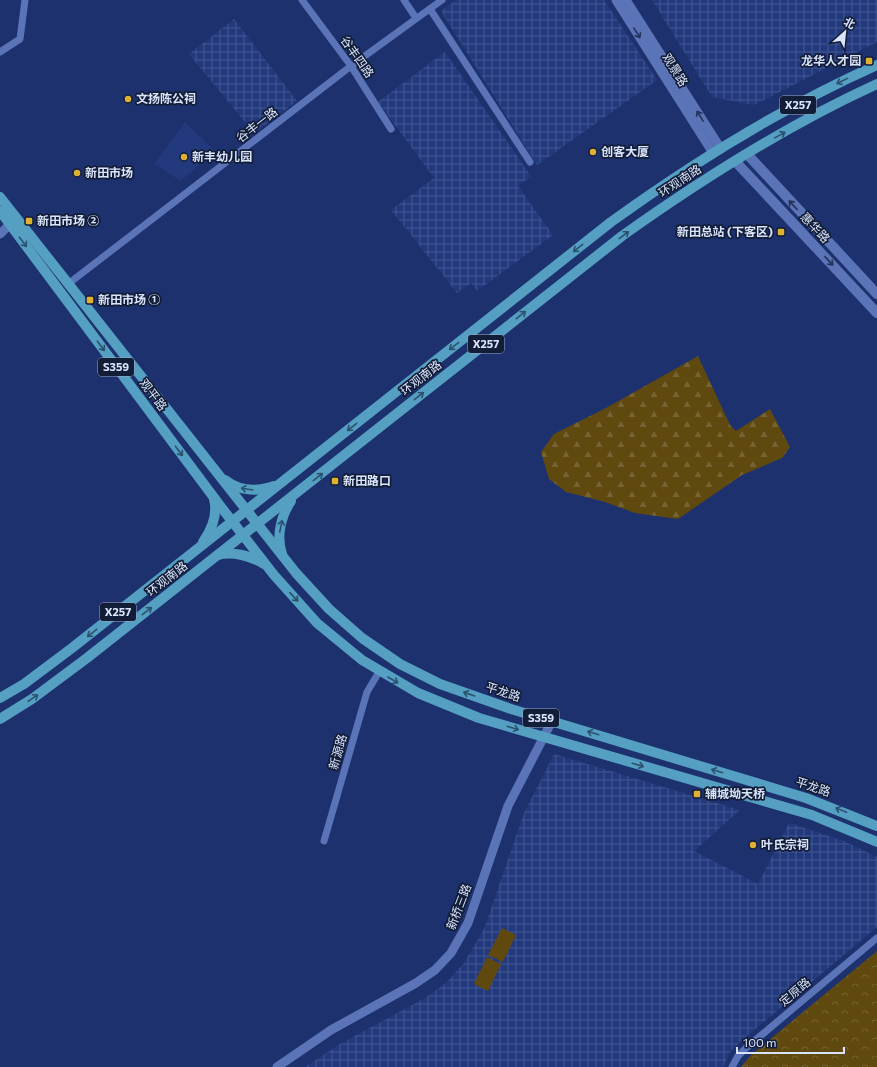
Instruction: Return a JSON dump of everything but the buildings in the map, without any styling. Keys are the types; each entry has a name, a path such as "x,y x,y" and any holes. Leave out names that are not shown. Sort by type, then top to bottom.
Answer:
{"main road":[{"name":"环观南路","path":"0,698 44,669 196,551 611,222 649,195 717,151 809,98 877,65"},
{"name":"环观南路","path":"0,719 57,681 622,236 686,192 735,161 828,108 877,84"},
{"name":"惠华路","path":"747,154 876,293"},
{"name":"惠华路","path":"735,161 877,313"},
{"name":"观平路","path":"0,197 246,511"},
{"name":"观平路","path":"0,211 243,536"},
{"path":"218,475 237,487 248,490 267,489 279,484"},
{"path":"286,561 280,546 280,529 285,511 296,494"},
{"path":"196,551 208,536 213,522 216,511 213,497"},
{"name":"平龙路","path":"246,511 312,591 346,624 380,651 400,664 462,692 552,721 806,798 877,826"},
{"name":"S359","path":"243,536 289,592 332,636 379,672 438,702 479,718 812,815 877,842"},
{"path":"218,555 229,554 244,556 257,560 268,568"}],"street":[{"path":"0,52 20,39 26,0"},
{"name":"谷丰四路","path":"302,0 351,66 391,129"},
{"path":"404,0 416,18"},
{"name":"谷丰一路","path":"68,284 351,66 442,0"},
{"name":"观景路","path":"616,0 717,151"},
{"name":"观景路","path":"626,0 717,151"},
{"path":"430,9 530,162"},
{"path":"0,234 10,224"},
{"name":"新源路","path":"324,841 367,692 379,672"},
{"name":"新桥三路","path":"277,1067 331,1030 416,983 435,970 451,953 468,923 508,806 552,721"},
{"name":"定原路","path":"732,1067 738,1056 746,1048 877,938"}],"shaded area":[{"path":"456,0 604,0 657,80 537,165 441,11"},
{"path":"652,0 877,0 877,42 754,105 712,97"},
{"path":"234,19 297,101 254,133 189,54"},
{"path":"445,52 531,176 518,186 553,235 477,291 471,283 457,293 391,210 434,178 378,102"},
{"name":"新丰幼儿园","path":"185,122 215,151 181,181 154,164"},
{"path":"554,754 740,810 694,851 758,884 789,823 844,841 877,857 877,927 740,1042 731,1051 723,1067 305,1067 340,1044 425,998 446,983 464,963 484,929 524,813"}],"green space":[{"path":"698,356 730,425 736,431 770,409 790,447 782,458 742,475 678,519 635,513 605,502 566,492 549,479 541,452 554,434 606,408"},
{"path":"502,928 516,935 503,962 488,955"},
{"path":"877,951 877,1067 741,1067 751,1055"},
{"path":"487,957 501,964 488,991 474,984"}],"place":[{"name":"龙华人才园","path":"869,61"},
{"name":"文扬陈公祠","path":"128,99"},
{"name":"创客大厦","path":"593,152"},
{"name":"新丰幼儿园","path":"184,157"},
{"name":"新田市场","path":"77,173"},
{"name":"新田市场 ②","path":"29,221"},
{"name":"新田总站 (下客区)","path":"781,232"},
{"name":"新田市场 ①","path":"90,300"},
{"name":"新田路口","path":"335,481"},
{"name":"辅城坳天桥","path":"697,794"},
{"name":"叶氏宗祠","path":"753,845"}]}
